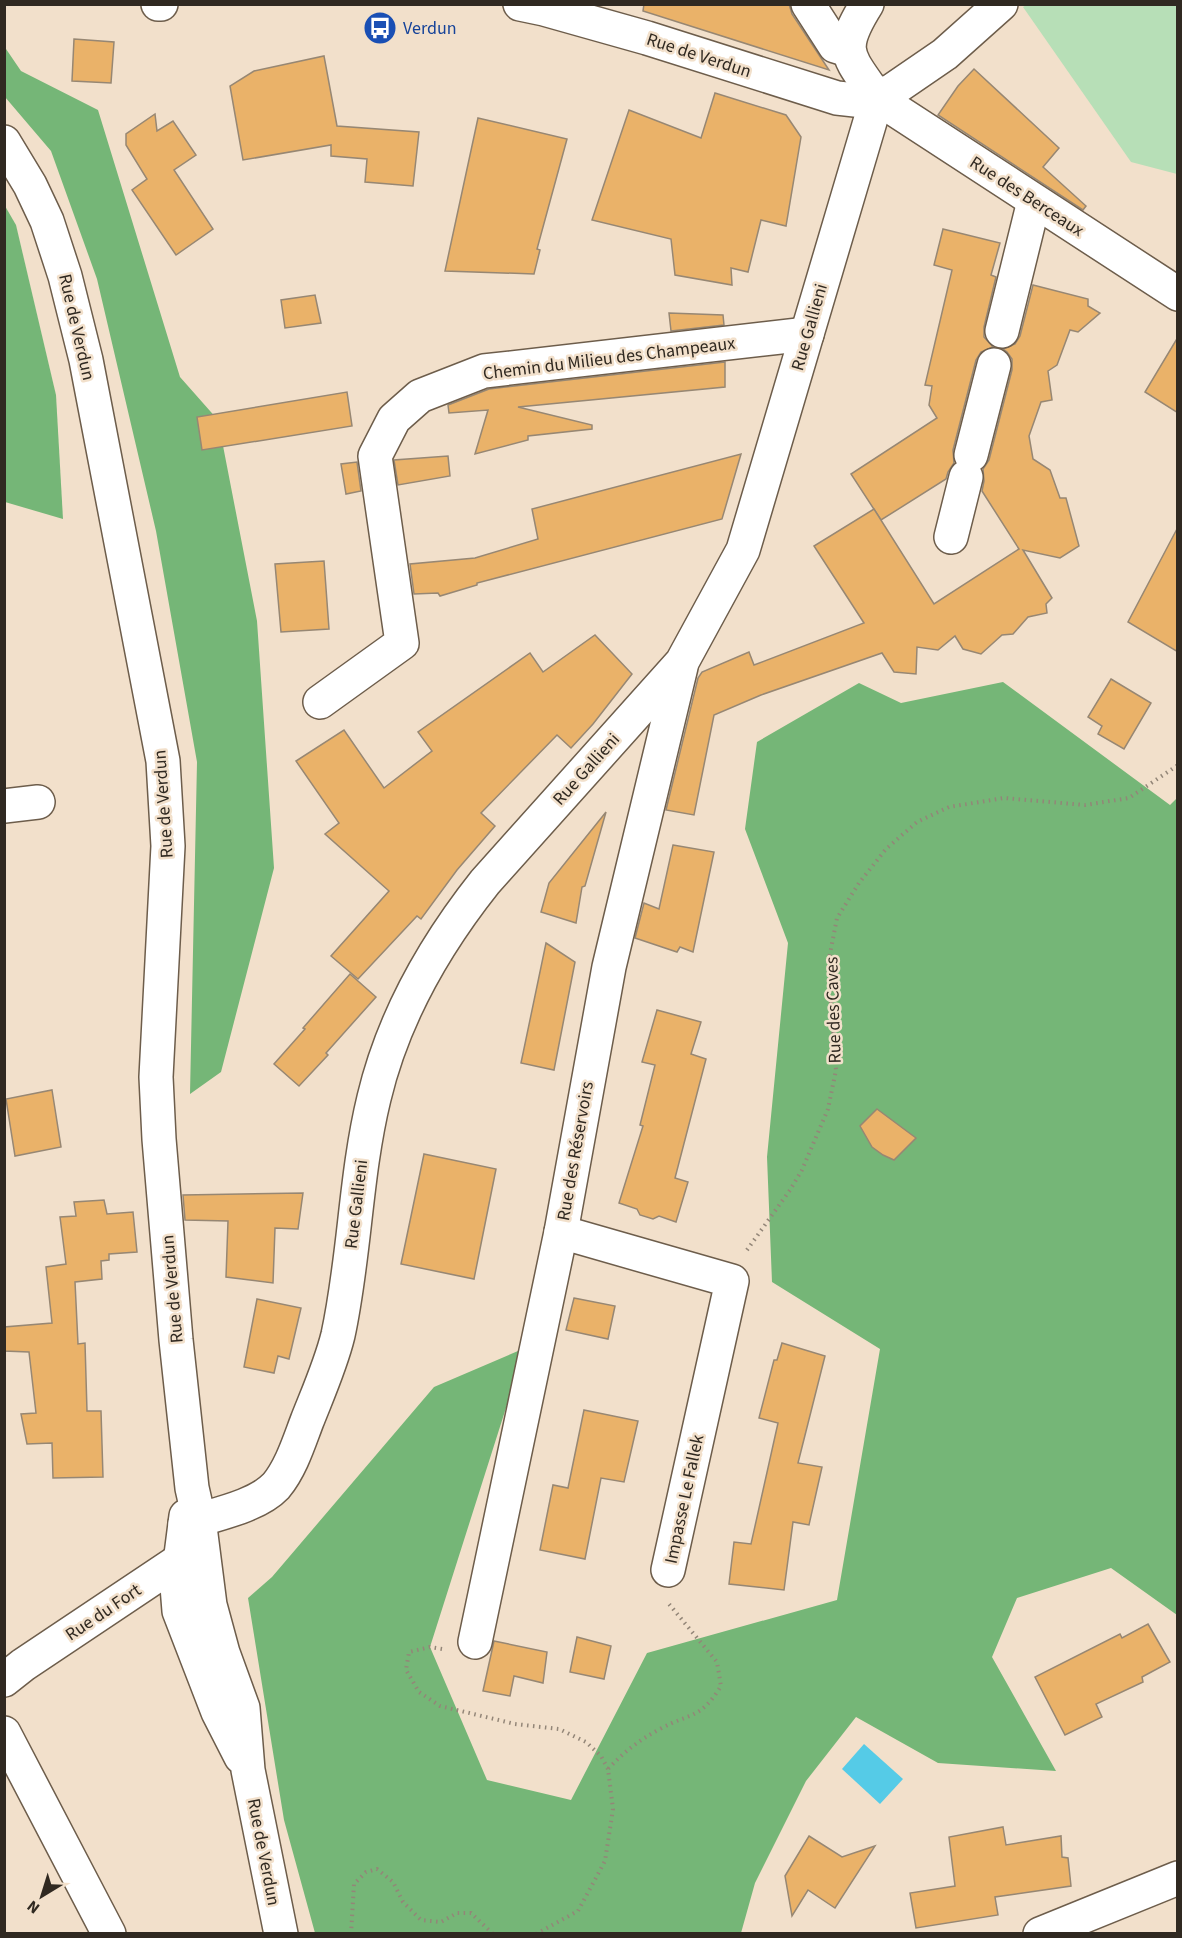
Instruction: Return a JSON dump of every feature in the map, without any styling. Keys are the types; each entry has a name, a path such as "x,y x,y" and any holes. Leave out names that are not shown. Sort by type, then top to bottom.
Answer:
{"street":[{"name":"Rue de Verdun","path":"520,4 647,38 837,98 864,101 877,98"},
{"path":"808,4 835,46 848,50"},
{"path":"867,4 851,32 848,50 854,65 877,98 945,54 1001,4"},
{"name":"Rue des Berceaux","path":"877,98 1178,294"},
{"name":"Rue Gallieni","path":"192,1527 264,1496 284,1475 298,1445 337,1336 361,1158 374,1095 398,1027 425,970 455,920 485,882 682,662 743,550 877,98"},
{"name":"Rue de Verdun","path":"4,142 30,185 47,221 68,286 87,360 163,760 168,846 156,1077 158,1129 192,1527 223,1653 243,1708 248,1770 281,1934"},
{"path":"1002,331 1034,201"},
{"name":"Chemin du Milieu des Champeaux","path":"320,702 402,643 375,456 394,419 420,396 484,371 807,334"},
{"path":"951,537 994,365"},
{"name":"Rue des Réservoirs","path":"475,1642 561,1232 609,967 682,662"},
{"path":"4,806 38,802"},
{"name":"Impasse Le Fallek","path":"561,1232 732,1281 668,1570"},
{"name":"Rue du Fort","path":"4,1680 192,1527"},
{"path":"4,1733 109,1934"},
{"path":"1040,1934 1178,1878"}],"path":[{"name":"Rue des Caves","path":"759,1234 802,1170 828,1109 836,1070 828,964 837,918 859,883 886,849 917,822 949,807 1004,798 1085,805 1129,798 1178,765"},
{"name":"Impasse Le Fallek","path":"608,1769 628,1748 662,1728 698,1714 712,1701 721,1686 717,1662 669,1606 668,1570"},
{"path":"475,1642 452,1650 430,1647 409,1652 406,1670 419,1692 440,1706 515,1724 559,1729 586,1742 601,1756 608,1769 613,1809 605,1861 578,1911 536,1934"},
{"path":"351,1934 354,1884 366,1872 377,1869 393,1882 403,1902 421,1920 441,1922 457,1913 471,1913 493,1934"}],"green space":[{"path":"1028,4 1177,5 1177,174 1131,162 1023,7"},
{"path":"4,46 21,71 98,110 180,377 218,420 257,621 274,868 221,1072 190,1094 197,762 156,531 97,279 51,151 5,97"},
{"path":"5,206 16,225 56,395 63,519 5,502"},
{"path":"1003,682 1170,805 1177,798 1177,1615 1111,1568 1017,1598 992,1657 1056,1771 938,1763 856,1717 806,1781 755,1883 741,1933 315,1933 284,1820 248,1598 272,1577 434,1387 525,1348 430,1647 487,1780 571,1800 647,1653 837,1600 880,1349 772,1282 767,1157 788,943 745,829 757,742 859,683 901,703"}],"water":[{"path":"864,1744 903,1779 880,1804 842,1769"}],"building":[{"path":"644,4 789,4 792,14 829,70 643,11"},
{"path":"74,39 114,42 111,83 72,81"},
{"path":"324,56 337,126 419,132 413,186 365,182 367,159 331,156 331,145 243,160 230,86 254,71"},
{"path":"974,69 1059,148 1043,167 1086,206 1083,210 938,115 958,86"},
{"path":"715,93 786,115 801,137 786,226 761,220 748,272 731,268 732,285 675,275 671,239 592,220 629,110 701,138"},
{"path":"155,114 157,131 173,121 196,155 174,170 213,229 176,255 132,190 147,179 126,145 126,134"},
{"path":"478,118 567,139 537,249 540,250 534,274 445,271"},
{"path":"943,229 1000,243 991,275 996,277 984,327 984,337 993,347 981,352 976,360 953,450 954,463 946,479 881,520 851,474 937,418 929,405 932,386 925,385 952,270 934,265"},
{"path":"1033,285 1088,299 1088,306 1100,313 1078,332 1070,330 1057,365 1048,371 1052,400 1041,402 1029,436 1033,459 1050,470 1060,498 1066,498 1079,546 1060,558 1023,550 1052,598 1046,604 1047,613 1028,617 1013,634 1002,635 981,654 963,649 955,636 938,650 917,647 916,674 894,672 882,653 761,695 714,715 694,815 666,810 698,678 702,672 749,652 754,665 864,623 814,546 874,509 934,604 1019,549 982,491 983,469 989,460 1012,370 1012,359 1003,349 1015,344 1020,336"},
{"path":"315,295 321,323 285,328 281,300"},
{"path":"669,313 723,315 724,325 671,331"},
{"path":"1178,337 1178,413 1145,392"},
{"path":"725,362 725,387 518,407 592,425 592,429 528,436 528,440 475,454 488,410 449,413 448,405 489,389"},
{"path":"347,392 352,426 202,450 197,417"},
{"path":"741,454 722,519 477,583 477,585 440,596 438,593 414,594 410,564 475,558 538,539 532,509"},
{"path":"448,456 450,476 398,485 394,460"},
{"path":"357,462 361,491 346,494 341,464"},
{"path":"1178,527 1178,652 1128,622"},
{"path":"324,561 329,629 281,632 275,564"},
{"path":"595,635 632,674 571,748 557,735 481,813 495,826 457,870 421,919 417,916 358,979 331,956 389,891 325,834 339,823 296,761 344,730 384,788 432,751 418,732 530,653 543,672"},
{"path":"1111,679 1151,703 1124,749 1098,734 1102,726 1088,717"},
{"path":"606,812 585,886 582,887 576,923 541,912 549,883"},
{"path":"673,845 714,852 693,952 680,947 677,952 635,938 644,903 659,909"},
{"path":"546,943 575,962 554,1070 521,1063"},
{"path":"350,974 376,997 299,1086 274,1064"},
{"path":"657,1010 701,1022 691,1054 706,1059 675,1178 688,1182 676,1222 659,1216 653,1219 640,1215 637,1209 619,1203 643,1126 640,1125 655,1065 642,1062"},
{"path":"52,1090 61,1147 15,1156 6,1099"},
{"path":"877,1109 916,1138 894,1160 872,1147 860,1126"},
{"path":"424,1154 496,1169 474,1279 401,1264"},
{"path":"303,1193 298,1229 275,1228 273,1283 226,1277 228,1221 185,1220 183,1195"},
{"path":"104,1200 107,1214 133,1212 137,1252 109,1254 109,1260 101,1261 102,1279 75,1282 78,1344 85,1343 87,1411 101,1411 103,1477 53,1478 52,1443 27,1444 21,1414 36,1413 29,1352 4,1351 4,1327 52,1323 46,1267 66,1264 60,1217 76,1216 74,1202"},
{"path":"574,1298 615,1306 608,1339 566,1330"},
{"path":"257,1299 301,1308 289,1359 278,1356 274,1373 244,1367"},
{"path":"782,1343 825,1356 798,1463 822,1467 809,1525 793,1522 784,1590 729,1584 734,1542 751,1544 778,1423 759,1418 774,1360 777,1360"},
{"path":"584,1410 638,1421 624,1482 601,1478 585,1559 540,1550 553,1485 568,1488"},
{"path":"1148,1624 1170,1662 1142,1677 1143,1682 1096,1704 1102,1717 1065,1735 1035,1677 1120,1634 1122,1638"},
{"path":"577,1637 611,1646 604,1679 570,1672"},
{"path":"494,1641 547,1652 543,1683 514,1676 510,1696 483,1691"},
{"path":"1003,1827 1006,1845 1061,1836 1062,1857 1068,1858 1071,1886 995,1897 998,1915 916,1928 910,1893 955,1886 949,1837"},
{"path":"809,1836 842,1857 875,1846 835,1908 808,1890 792,1916 785,1876"}],"place":[{"name":"Verdun","path":"380,28"}]}
